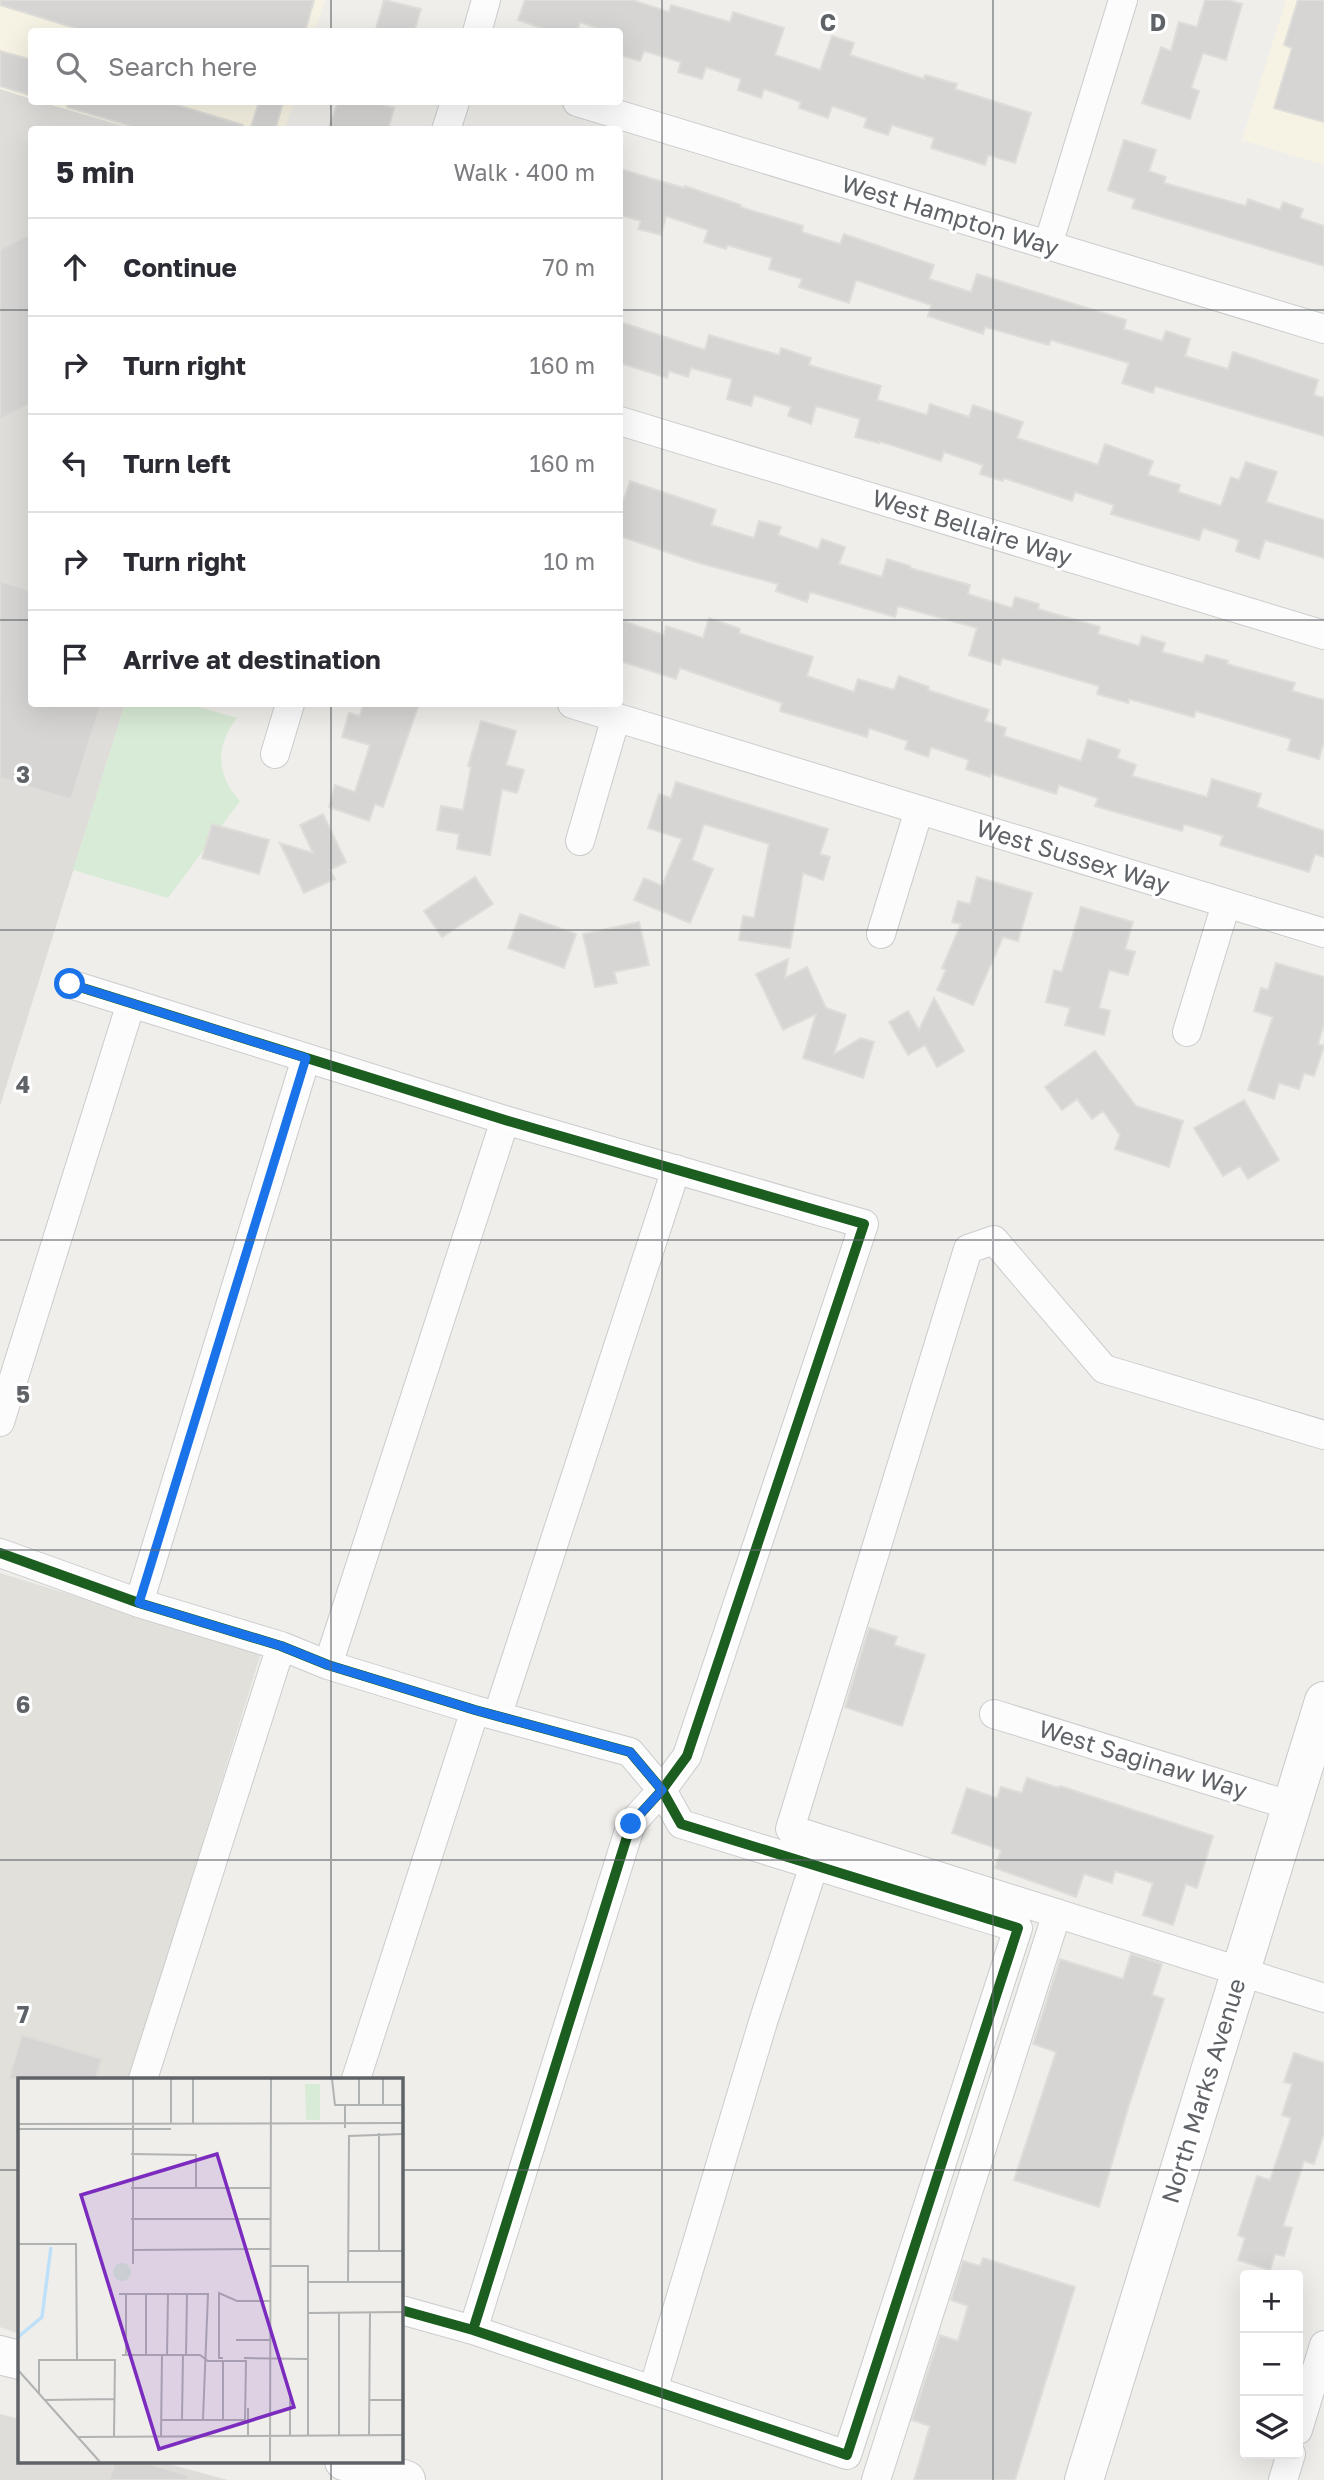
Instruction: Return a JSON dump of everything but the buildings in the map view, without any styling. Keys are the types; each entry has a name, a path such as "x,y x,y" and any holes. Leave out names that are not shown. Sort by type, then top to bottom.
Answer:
{"main road":[{"name":"North Marks Avenue","path":"1084,2480 1324,1701"},
{"path":"0,2355 18,2360"},
{"path":"347,2462 406,2480"}],"street":[{"path":"478,28 486,0"},
{"path":"1048,245 1123,0"},
{"path":"447,126 454,105"},
{"name":"West Hampton Way","path":"587,105 1324,329"},
{"name":"West Bellaire Way","path":"623,422 1324,635"},
{"path":"275,754 289,707"},
{"name":"West Sussex Way","path":"582,707 1324,933"},
{"path":"580,841 616,717"},
{"path":"881,934 919,810"},
{"path":"1187,1032 1226,904"},
{"path":"70,984 505,1120 864,1224 687,1756 662,1790 631,1824 473,2330"},
{"path":"0,1422 131,1003"},
{"path":"139,1603 306,1058"},
{"path":"328,1665 505,1120"},
{"path":"356,2078 676,1169"},
{"path":"1324,1435 1104,1369 994,1240 968,1249 790,1829 1324,1998"},
{"path":"0,1553 139,1603 281,1646 328,1665 630,1752 662,1790 681,1825 1018,1928 847,2455 473,2330 402,2310"},
{"path":"143,2078 281,1646"},
{"name":"West Saginaw Way","path":"994,1714 1292,1806"},
{"path":"653,2390 763,2022 814,1866"},
{"path":"876,2480 1057,1913"},
{"path":"1303,2414 1324,2345"},
{"path":"1283,2480 1289,2459"}],"shaded area":[{"path":"0,0 325,0 316,28 28,28 28,98 0,89"},
{"path":"1286,0 1324,0 1324,165 1242,140"},
{"path":"0,89 28,98 28,105 51,105 124,126 28,126 28,707 124,707 0,1106"},
{"path":"51,105 293,105 286,126 124,126"},
{"path":"0,1573 261,1653 130,2078 18,2078 18,2334 0,2327"},
{"path":"0,2414 18,2419 18,2462 161,2462 228,2480 0,2480"}],"green space":[{"path":"124,707 198,707 237,718 225,739 221,760 226,781 240,801 168,898 73,870"}],"cycle path":[{"path":"70,984 505,1120 864,1224 687,1756 662,1790 631,1824 473,2330"},
{"path":"0,1553 139,1603 281,1646 328,1665 475,1710 630,1752 662,1790 681,1824 1018,1928 847,2455 473,2330 402,2310"}],"route":[{"path":"70,984 306,1058 139,1603 281,1646 328,1665 475,1710 498,1714 630,1752 662,1790 631,1824"}]}
